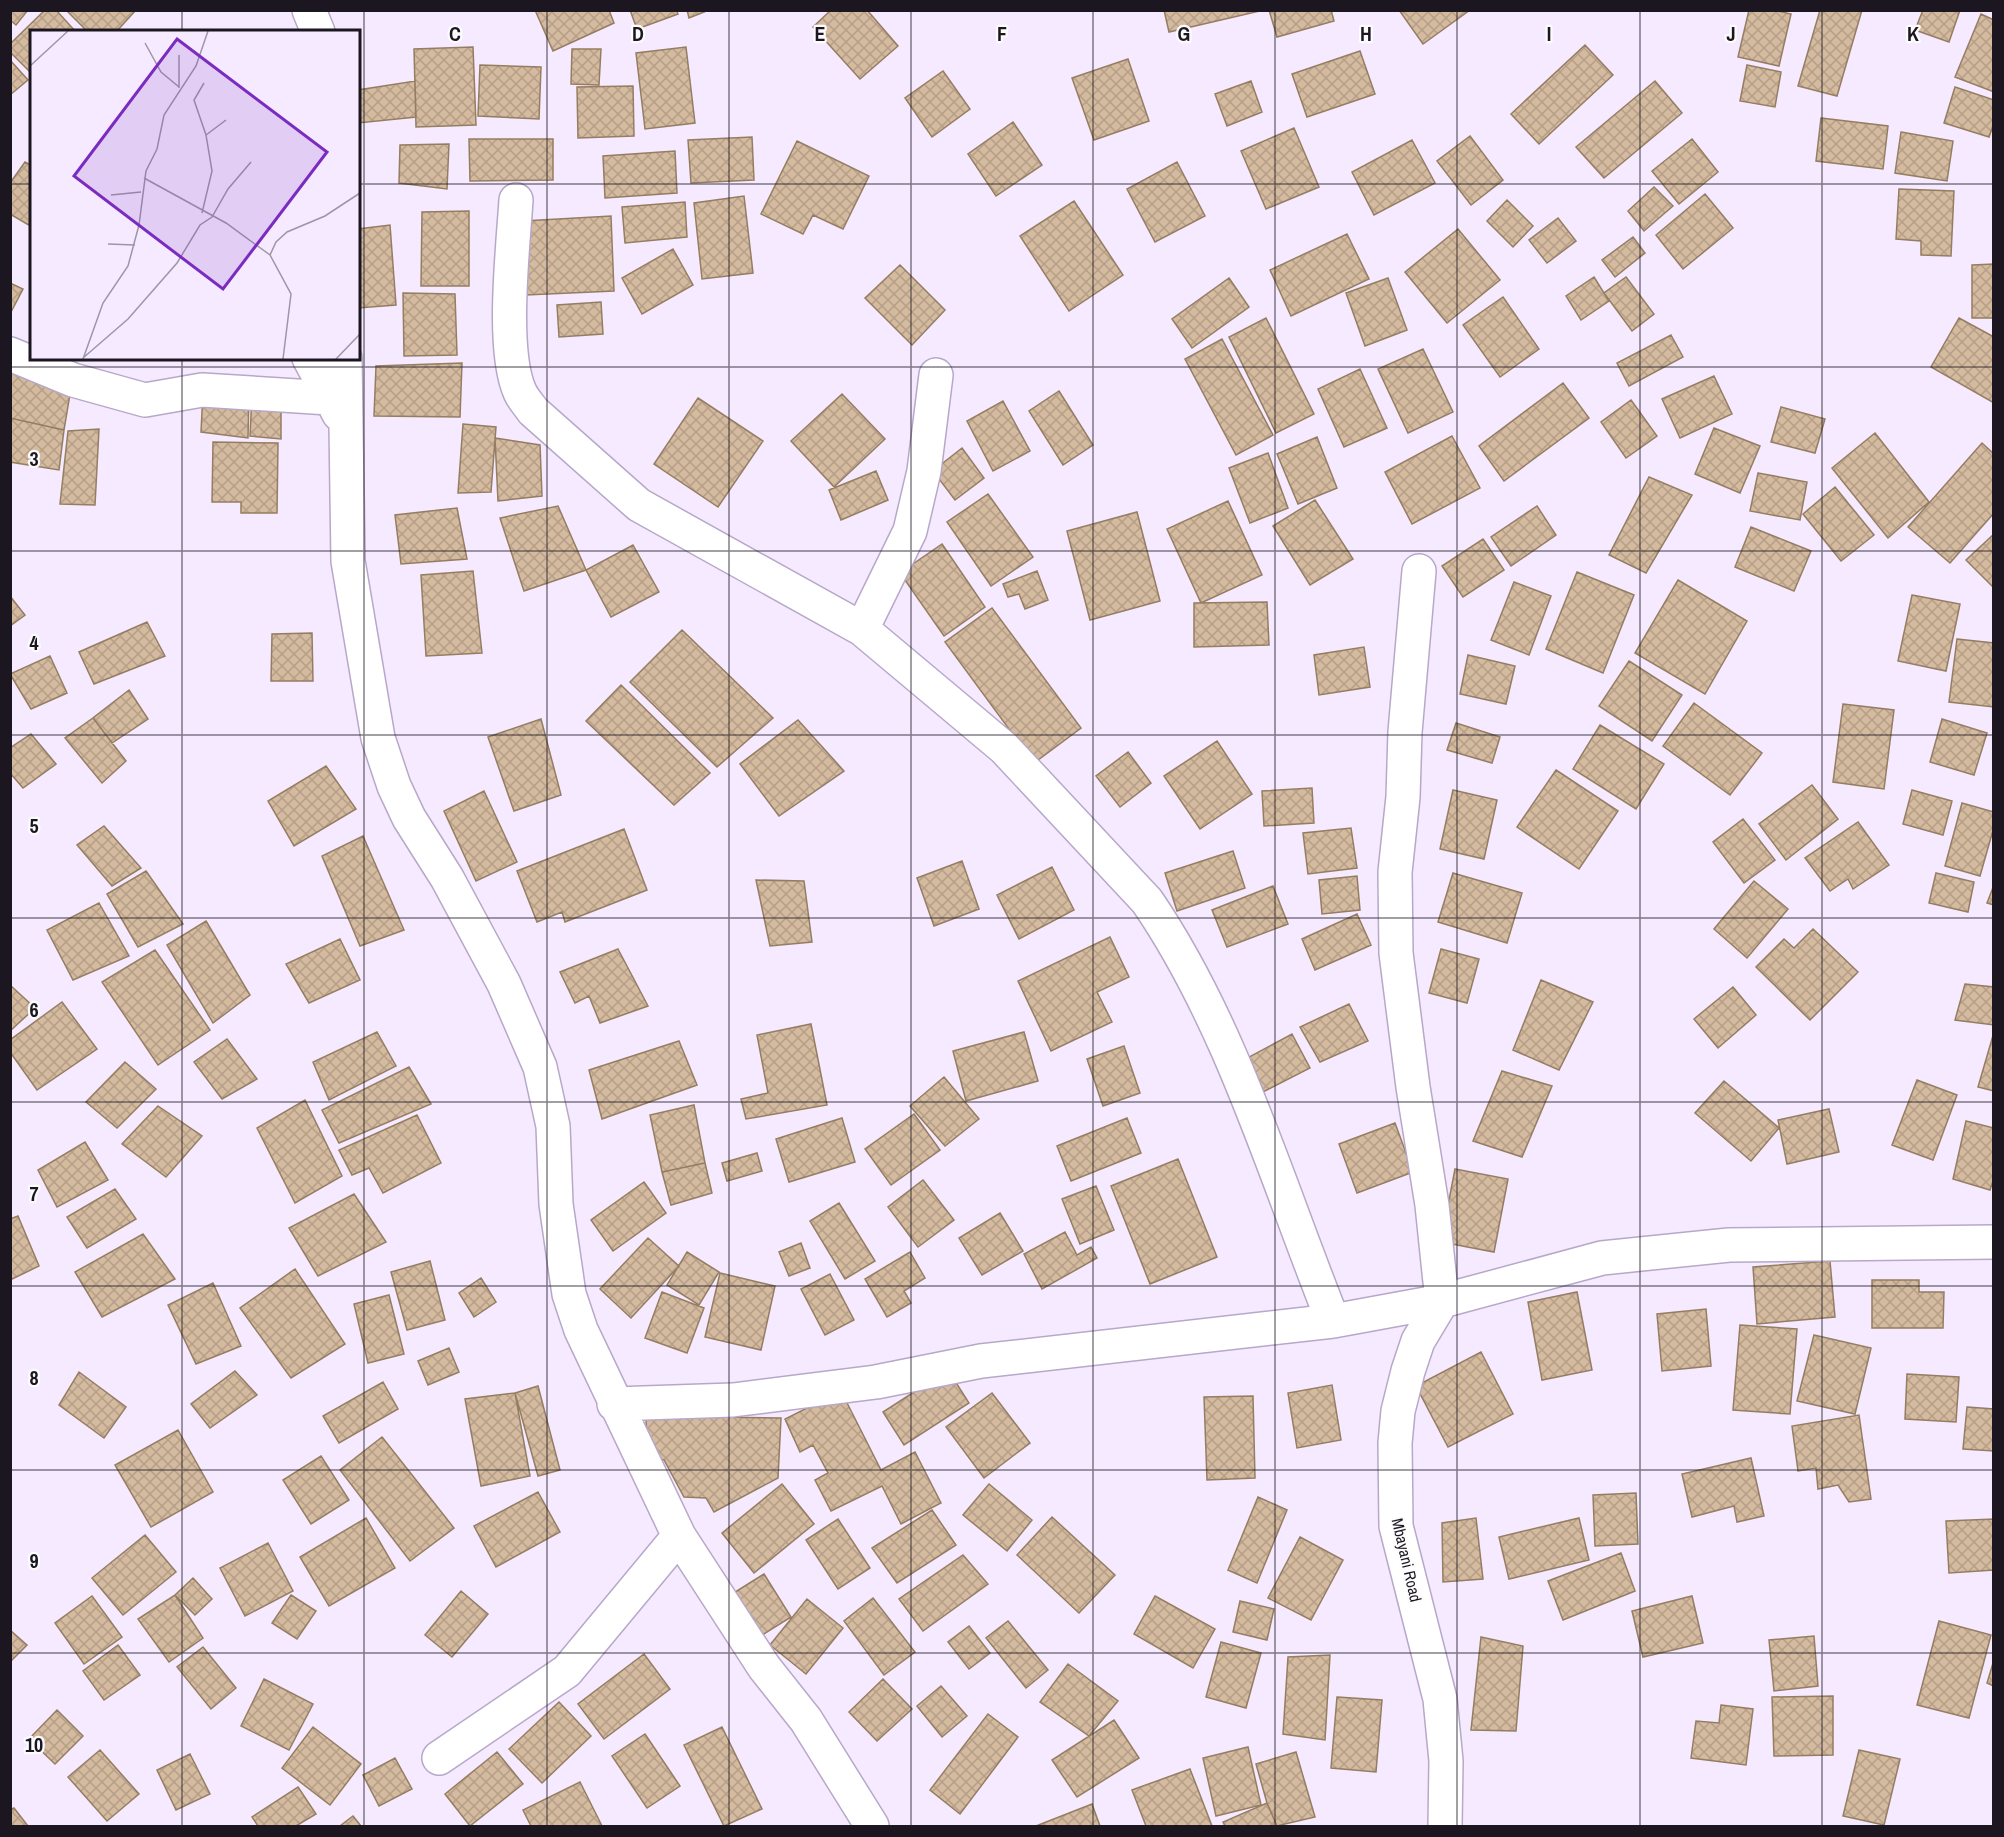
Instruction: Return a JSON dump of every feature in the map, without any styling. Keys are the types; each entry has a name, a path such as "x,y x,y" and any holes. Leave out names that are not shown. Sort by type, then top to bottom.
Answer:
{"street":[{"path":"309,10 317,30"},
{"path":"516,200 510,314 514,366 520,391 533,411 639,505 862,629 1004,748 1139,892 1166,928 1211,1014 1239,1078 1333,1321"},
{"path":"10,354 73,380 145,400 202,390 329,398"},
{"path":"310,360 329,398 347,426"},
{"path":"345,360 348,561 378,738 394,786 409,818 447,878 504,984 540,1068 553,1126 556,1204 569,1294 581,1330 614,1404 679,1536 764,1666 806,1720 872,1827"},
{"path":"862,629 910,531 924,471 936,375"},
{"path":"1419,571 1405,732 1403,797 1395,872 1396,953 1413,1087 1432,1205 1442,1301"},
{"path":"614,1404 733,1400 876,1382 981,1360 1333,1321 1442,1301 1602,1258 1729,1245 1994,1242"},
{"name":"Mbayani Road","path":"1442,1301 1418,1341 1408,1371 1398,1411 1395,1443 1396,1526 1440,1699 1446,1761 1445,1827"},
{"path":"439,1758 567,1671 679,1536"}],"building":[{"path":"10,10 28,10 16,25 10,20"},
{"path":"45,10 56,10 74,30 30,30 30,72 10,52 10,44"},
{"path":"66,10 136,10 118,30 86,30"},
{"path":"535,10 609,10 614,23 553,51"},
{"path":"630,10 676,10 678,14 637,29"},
{"path":"687,10 709,10 689,18"},
{"path":"831,10 867,10 898,46 860,79 813,27"},
{"path":"1164,10 1260,10 1260,11 1169,32"},
{"path":"1269,10 1331,10 1334,21 1277,37"},
{"path":"1399,10 1470,10 1423,44"},
{"path":"1749,10 1774,10 1791,14 1779,66 1738,57"},
{"path":"1820,10 1862,10 1837,96 1798,86"},
{"path":"1923,10 1960,10 1949,42 1915,30"},
{"path":"1981,14 1994,20 1994,92 1955,77"},
{"path":"1585,45 1613,75 1539,144 1511,114"},
{"path":"473,47 476,125 416,127 414,49"},
{"path":"686,47 695,123 645,129 636,53"},
{"path":"572,49 601,49 599,85 571,84"},
{"path":"1360,51 1375,94 1307,117 1292,74"},
{"path":"1128,59 1149,121 1094,140 1072,78"},
{"path":"10,60 28,80 10,95"},
{"path":"480,65 541,67 539,119 478,116"},
{"path":"1747,65 1781,72 1775,107 1740,101"},
{"path":"943,71 970,109 932,137 905,98"},
{"path":"415,81 416,117 360,123 360,90"},
{"path":"1251,81 1262,112 1227,126 1215,94"},
{"path":"1655,81 1682,113 1604,178 1576,147"},
{"path":"633,86 634,136 578,138 577,87"},
{"path":"1955,87 1994,100 1994,123 1989,137 1944,123"},
{"path":"1821,118 1888,126 1883,169 1816,161"},
{"path":"1013,122 1042,165 996,196 968,154"},
{"path":"1294,128 1319,187 1266,209 1241,151"},
{"path":"1901,132 1953,141 1947,181 1895,173"},
{"path":"1470,136 1503,180 1471,205 1437,161"},
{"path":"752,137 754,180 691,183 688,140"},
{"path":"469,139 553,139 553,180 470,181"},
{"path":"1692,139 1718,172 1679,204 1652,171"},
{"path":"1412,140 1435,183 1374,215 1352,172"},
{"path":"797,141 869,176 843,229 813,215 803,234 761,214"},
{"path":"449,144 447,189 399,183 400,145"},
{"path":"675,151 677,193 605,198 603,156"},
{"path":"25,162 30,165 30,226 10,214 10,183"},
{"path":"1177,162 1205,216 1155,242 1127,189"},
{"path":"1654,187 1673,206 1644,231 1628,211"},
{"path":"1899,189 1954,191 1951,256 1921,255 1921,241 1896,239"},
{"path":"1705,194 1733,228 1683,269 1656,235"},
{"path":"744,196 753,273 702,279 694,203"},
{"path":"1507,200 1533,226 1513,247 1487,221"},
{"path":"1074,201 1123,275 1069,311 1020,236"},
{"path":"685,202 687,237 625,243 622,207"},
{"path":"469,211 469,286 421,286 422,212"},
{"path":"611,216 614,291 526,295 523,221"},
{"path":"1558,218 1576,241 1547,263 1529,240"},
{"path":"390,225 396,305 360,308 360,229"},
{"path":"1458,229 1500,280 1447,323 1405,272"},
{"path":"1347,234 1369,279 1291,316 1270,270"},
{"path":"1633,237 1645,253 1615,277 1602,260"},
{"path":"673,249 693,285 642,314 622,278"},
{"path":"1994,264 1994,318 1972,318 1972,265"},
{"path":"900,265 945,310 912,345 865,298"},
{"path":"1594,277 1609,301 1581,320 1566,296"},
{"path":"1626,277 1654,314 1632,331 1604,293"},
{"path":"1229,278 1249,307 1192,348 1172,319"},
{"path":"1388,278 1407,330 1365,346 1346,293"},
{"path":"10,283 23,289 10,314"},
{"path":"403,293 455,294 457,355 404,356"},
{"path":"1503,297 1539,349 1500,377 1463,325"},
{"path":"601,302 603,334 559,337 557,305"},
{"path":"1266,318 1314,414 1276,433 1229,337"},
{"path":"1959,318 1994,337 1994,403 1931,367"},
{"path":"1671,335 1683,357 1629,386 1617,363"},
{"path":"1222,339 1273,435 1236,455 1185,359"},
{"path":"1423,349 1453,412 1408,433 1378,369"},
{"path":"10,360 72,382 64,430 10,418"},
{"path":"462,363 460,417 374,416 376,366"},
{"path":"1360,369 1387,428 1344,447 1318,389"},
{"path":"1714,376 1732,414 1680,438 1662,399"},
{"path":"1563,383 1589,418 1504,481 1479,446"},
{"path":"203,391 249,395 248,438 201,432"},
{"path":"1059,391 1093,445 1063,465 1029,411"},
{"path":"842,394 885,439 834,487 791,441"},
{"path":"252,395 281,397 281,439 250,436"},
{"path":"698,398 763,441 718,507 654,464"},
{"path":"1631,400 1657,436 1626,458 1601,422"},
{"path":"1003,401 1030,451 993,471 967,421"},
{"path":"1781,407 1825,419 1815,453 1771,442"},
{"path":"10,418 64,430 59,470 10,462"},
{"path":"463,424 496,427 491,492 458,493"},
{"path":"1714,428 1760,446 1740,493 1695,474"},
{"path":"99,429 95,505 60,504 68,431"},
{"path":"1875,433 1929,502 1888,538 1832,468"},
{"path":"1452,436 1480,488 1412,524 1385,472"},
{"path":"1317,437 1337,488 1298,504 1277,454"},
{"path":"495,438 540,445 542,496 498,501"},
{"path":"213,442 278,443 277,513 241,513 241,502 212,502"},
{"path":"1982,443 1994,454 1994,513 1950,563 1908,527"},
{"path":"962,448 984,478 955,500 933,471"},
{"path":"1268,453 1288,508 1250,523 1229,468"},
{"path":"876,471 888,500 841,520 829,490"},
{"path":"1758,473 1807,482 1800,520 1750,511"},
{"path":"1649,477 1692,495 1646,573 1609,555"},
{"path":"1835,487 1874,535 1841,561 1803,514"},
{"path":"988,494 1033,557 991,586 947,522"},
{"path":"1315,500 1353,559 1310,585 1273,526"},
{"path":"1228,501 1262,575 1201,603 1167,529"},
{"path":"558,506 586,570 524,591 500,518"},
{"path":"1537,506 1556,535 1511,566 1491,537"},
{"path":"457,508 467,559 401,564 395,515"},
{"path":"1137,512 1160,601 1090,620 1067,531"},
{"path":"1751,527 1811,551 1794,591 1735,567"},
{"path":"1994,534 1994,588 1966,560"},
{"path":"1483,539 1504,570 1463,597 1442,566"},
{"path":"942,544 985,607 944,636 900,573"},
{"path":"633,545 659,592 611,617 586,570"},
{"path":"473,571 482,653 426,656 421,575"},
{"path":"1037,571 1048,600 1025,609 1019,594 1008,597 1003,584"},
{"path":"1577,572 1634,595 1603,673 1546,649"},
{"path":"1678,580 1747,621 1705,694 1635,653"},
{"path":"1514,582 1551,596 1529,655 1491,640"},
{"path":"1912,595 1960,604 1946,671 1898,661"},
{"path":"10,596 25,615 10,626"},
{"path":"1267,602 1269,645 1194,647 1194,603"},
{"path":"992,608 1081,728 1034,763 945,642"},
{"path":"147,622 165,656 94,684 79,652"},
{"path":"682,630 773,718 717,767 630,682"},
{"path":"312,633 313,681 271,681 272,634"},
{"path":"1957,639 1994,643 1994,707 1949,702"},
{"path":"1364,647 1370,687 1319,695 1314,655"},
{"path":"1468,655 1515,666 1506,704 1460,694"},
{"path":"50,656 67,693 31,709 10,674"},
{"path":"1629,661 1682,695 1652,741 1599,706"},
{"path":"621,685 710,773 674,805 586,721"},
{"path":"129,690 148,719 112,743 93,718"},
{"path":"1694,703 1762,753 1730,795 1663,746"},
{"path":"1843,704 1894,710 1884,789 1833,782"},
{"path":"93,718 126,761 102,783 65,738"},
{"path":"541,719 561,795 514,811 488,737"},
{"path":"1942,719 1987,733 1974,775 1930,762"},
{"path":"798,720 844,771 779,816 740,764"},
{"path":"1456,723 1500,737 1492,763 1447,750"},
{"path":"1600,725 1664,764 1636,809 1573,769"},
{"path":"31,734 56,764 23,788 10,773 10,748"},
{"path":"1217,741 1252,794 1200,829 1164,776"},
{"path":"1128,752 1151,783 1120,807 1096,776"},
{"path":"326,766 356,809 294,846 268,801"},
{"path":"1556,770 1618,811 1579,869 1517,827"},
{"path":"1812,785 1838,819 1786,860 1759,824"},
{"path":"1312,788 1314,823 1264,826 1262,791"},
{"path":"1453,790 1497,800 1484,859 1440,849"},
{"path":"1912,790 1952,801 1943,835 1903,824"},
{"path":"484,791 517,862 476,881 444,811"},
{"path":"1962,803 1994,812 1994,827 1980,876 1945,866"},
{"path":"1743,819 1775,860 1744,883 1713,842"},
{"path":"1858,822 1889,865 1853,889 1848,879 1830,891 1805,858"},
{"path":"104,826 141,868 112,886 77,845"},
{"path":"1351,828 1357,868 1308,874 1303,833"},
{"path":"624,829 647,890 565,922 562,912 537,922 517,871"},
{"path":"363,836 404,930 360,946 322,856"},
{"path":"1233,851 1245,888 1177,911 1165,873"},
{"path":"962,861 979,909 934,926 917,878"},
{"path":"1052,867 1074,910 1019,939 997,895"},
{"path":"146,871 183,924 138,947 107,894"},
{"path":"1453,873 1522,893 1507,943 1438,922"},
{"path":"1936,873 1974,882 1968,912 1929,903"},
{"path":"1357,876 1360,910 1322,914 1319,880"},
{"path":"756,880 804,881 812,942 770,946"},
{"path":"1754,881 1788,909 1747,958 1714,929"},
{"path":"1994,885 1994,905 1987,903"},
{"path":"1273,886 1288,924 1227,947 1212,910"},
{"path":"99,903 129,956 73,980 47,930"},
{"path":"1357,914 1371,945 1315,970 1302,939"},
{"path":"206,921 250,995 213,1023 167,945"},
{"path":"1813,929 1858,972 1810,1020 1756,967 1784,939 1794,948"},
{"path":"1110,937 1129,977 1097,992 1112,1022 1051,1051 1018,981"},
{"path":"340,939 360,980 309,1003 286,964"},
{"path":"618,949 648,1006 600,1023 589,996 575,1003 560,972"},
{"path":"1441,949 1479,959 1467,1003 1429,993"},
{"path":"155,950 210,1030 158,1065 102,982"},
{"path":"1541,980 1593,1002 1559,1070 1513,1050"},
{"path":"1965,984 1994,987 1994,1025 1955,1020"},
{"path":"10,985 35,1008 10,1031"},
{"path":"1733,987 1756,1015 1718,1048 1694,1019"},
{"path":"62,1002 97,1049 37,1090 10,1052 10,1040"},
{"path":"1349,1004 1368,1041 1320,1062 1300,1027"},
{"path":"811,1024 827,1105 746,1119 741,1099 768,1093 757,1035"},
{"path":"377,1032 396,1066 329,1100 313,1062"},
{"path":"1024,1032 1038,1081 966,1101 953,1051"},
{"path":"1994,1032 1994,1091 1978,1087"},
{"path":"1292,1034 1310,1068 1255,1096 1238,1063"},
{"path":"227,1039 257,1079 222,1099 194,1062"},
{"path":"679,1041 697,1085 602,1119 589,1070"},
{"path":"1124,1046 1140,1093 1103,1106 1087,1059"},
{"path":"125,1062 156,1089 117,1128 86,1102"},
{"path":"409,1067 431,1104 339,1143 322,1110"},
{"path":"1502,1071 1552,1086 1522,1157 1473,1141"},
{"path":"944,1077 979,1119 945,1146 910,1106"},
{"path":"1917,1080 1957,1095 1933,1160 1892,1145"},
{"path":"1724,1081 1779,1128 1751,1161 1695,1113"},
{"path":"305,1100 342,1176 295,1203 257,1128"},
{"path":"694,1105 705,1163 662,1172 650,1115"},
{"path":"158,1106 202,1136 166,1177 122,1144"},
{"path":"1829,1109 1839,1152 1787,1164 1778,1120"},
{"path":"914,1114 940,1150 891,1185 865,1149"},
{"path":"417,1115 441,1163 383,1193 369,1168 352,1175 339,1150"},
{"path":"842,1118 855,1162 789,1182 776,1139"},
{"path":"1127,1118 1141,1153 1071,1181 1057,1146"},
{"path":"1966,1121 1994,1128 1994,1178 1990,1190 1953,1179"},
{"path":"1395,1123 1413,1172 1357,1193 1339,1144"},
{"path":"85,1142 108,1180 57,1207 38,1170"},
{"path":"757,1153 762,1171 727,1181 722,1163"},
{"path":"1178,1159 1217,1257 1150,1284 1111,1186"},
{"path":"705,1163 712,1193 671,1205 662,1172"},
{"path":"1455,1169 1508,1179 1494,1252 1441,1242"},
{"path":"923,1180 954,1220 918,1247 888,1207"},
{"path":"644,1182 666,1213 613,1251 591,1220"},
{"path":"1096,1186 1114,1230 1080,1244 1062,1199"},
{"path":"115,1189 136,1219 87,1248 67,1217"},
{"path":"354,1194 386,1242 318,1276 289,1228"},
{"path":"839,1203 875,1261 845,1279 810,1221"},
{"path":"1000,1213 1023,1251 982,1275 959,1238"},
{"path":"18,1216 39,1266 10,1280 10,1219"},
{"path":"1065,1232 1077,1255 1091,1247 1097,1258 1042,1289 1024,1254"},
{"path":"143,1234 175,1279 102,1317 75,1272"},
{"path":"648,1238 679,1266 631,1318 600,1289"},
{"path":"801,1243 810,1268 789,1276 779,1252"},
{"path":"687,1252 719,1272 699,1305 667,1285"},
{"path":"910,1252 925,1278 904,1291 911,1303 887,1317 865,1279"},
{"path":"430,1261 445,1320 407,1330 391,1272"},
{"path":"1830,1261 1835,1317 1757,1324 1753,1267"},
{"path":"295,1269 345,1344 291,1378 240,1308"},
{"path":"720,1273 775,1286 761,1350 705,1337"},
{"path":"830,1274 854,1320 825,1335 801,1289"},
{"path":"481,1278 496,1302 474,1317 459,1293"},
{"path":"1872,1280 1919,1280 1919,1292 1944,1292 1943,1328 1872,1328"},
{"path":"213,1283 241,1346 196,1364 168,1305"},
{"path":"662,1292 704,1308 687,1353 645,1338"},
{"path":"1577,1292 1592,1370 1542,1380 1528,1302"},
{"path":"389,1295 404,1354 368,1363 354,1304"},
{"path":"1706,1309 1711,1366 1662,1371 1657,1314"},
{"path":"1740,1325 1797,1329 1790,1414 1733,1410"},
{"path":"1814,1335 1871,1348 1855,1414 1797,1401"},
{"path":"449,1348 459,1372 428,1385 418,1361"},
{"path":"1481,1352 1513,1414 1448,1447 1416,1386"},
{"path":"948,1370 969,1403 904,1445 883,1412"},
{"path":"235,1371 257,1395 210,1428 191,1404"},
{"path":"79,1372 126,1407 104,1438 59,1405"},
{"path":"1907,1374 1959,1377 1956,1422 1905,1419"},
{"path":"383,1382 398,1409 339,1443 323,1416"},
{"path":"1332,1385 1341,1440 1297,1448 1288,1393"},
{"path":"538,1386 560,1470 538,1476 515,1393"},
{"path":"841,1391 881,1470 915,1452 941,1503 901,1524 882,1486 831,1511 815,1480 828,1473 813,1445 800,1452 785,1419"},
{"path":"515,1393 530,1476 481,1486 465,1399"},
{"path":"992,1393 1030,1443 984,1478 946,1427"},
{"path":"1253,1396 1255,1478 1207,1480 1204,1397"},
{"path":"1967,1407 1994,1409 1994,1451 1963,1449"},
{"path":"1859,1415 1871,1499 1849,1502 1838,1485 1818,1489 1816,1468 1798,1471 1792,1426"},
{"path":"646,1416 781,1418 778,1478 714,1512 706,1498 684,1497 664,1460 647,1457"},
{"path":"178,1430 213,1492 151,1527 115,1465"},
{"path":"382,1437 454,1528 410,1561 340,1470"},
{"path":"321,1456 349,1500 311,1524 283,1480"},
{"path":"1751,1458 1764,1516 1737,1522 1734,1506 1692,1517 1682,1474"},
{"path":"782,1484 814,1524 754,1573 722,1533"},
{"path":"989,1484 1032,1520 1007,1551 963,1515"},
{"path":"538,1492 560,1532 496,1567 474,1526"},
{"path":"1636,1493 1638,1544 1595,1546 1593,1495"},
{"path":"1258,1497 1287,1510 1257,1583 1228,1570"},
{"path":"932,1510 956,1545 897,1583 872,1548"},
{"path":"1052,1517 1115,1575 1079,1613 1017,1555"},
{"path":"366,1518 395,1568 329,1606 300,1557"},
{"path":"1476,1518 1483,1579 1443,1582 1442,1523"},
{"path":"1579,1518 1589,1560 1509,1579 1499,1537"},
{"path":"838,1519 870,1568 838,1589 806,1540"},
{"path":"1994,1519 1994,1570 1949,1573 1946,1521"},
{"path":"145,1535 176,1572 123,1615 92,1578"},
{"path":"1300,1537 1343,1560 1311,1620 1268,1598"},
{"path":"268,1543 293,1591 245,1616 220,1568"},
{"path":"1621,1553 1635,1591 1563,1620 1548,1581"},
{"path":"963,1555 988,1584 923,1631 899,1599"},
{"path":"764,1574 791,1617 759,1637 732,1594"},
{"path":"193,1578 212,1599 195,1615 175,1595"},
{"path":"461,1591 488,1614 452,1657 425,1635"},
{"path":"175,1595 203,1638 169,1662 138,1619"},
{"path":"291,1595 316,1611 297,1639 272,1623"},
{"path":"92,1596 122,1637 84,1664 55,1623"},
{"path":"1155,1596 1215,1629 1193,1668 1134,1634"},
{"path":"1692,1596 1703,1643 1643,1657 1632,1611"},
{"path":"873,1598 915,1652 884,1675 844,1621"},
{"path":"807,1599 843,1628 806,1674 770,1645"},
{"path":"1240,1601 1274,1609 1267,1640 1233,1632"},
{"path":"1008,1621 1048,1670 1026,1688 986,1638"},
{"path":"1939,1621 1991,1635 1969,1718 1917,1705"},
{"path":"969,1626 990,1653 969,1669 948,1642"},
{"path":"10,1630 27,1645 10,1662"},
{"path":"1814,1636 1818,1686 1774,1691 1769,1640"},
{"path":"1481,1637 1523,1646 1516,1731 1471,1730"},
{"path":"1221,1642 1261,1653 1246,1708 1206,1697"},
{"path":"118,1645 140,1675 104,1700 83,1671"},
{"path":"203,1647 236,1688 211,1709 177,1667"},
{"path":"644,1654 670,1689 604,1739 578,1704"},
{"path":"1330,1655 1325,1740 1283,1734 1288,1657"},
{"path":"1994,1663 1994,1686 1987,1683"},
{"path":"1068,1664 1118,1701 1089,1736 1040,1702"},
{"path":"264,1679 313,1704 289,1750 241,1726"},
{"path":"883,1679 912,1709 877,1741 849,1712"},
{"path":"941,1686 967,1716 942,1737 917,1706"},
{"path":"1833,1696 1833,1755 1774,1756 1772,1697"},
{"path":"1337,1697 1382,1700 1376,1772 1331,1768"},
{"path":"559,1702 591,1736 542,1783 509,1749"},
{"path":"1721,1705 1753,1709 1746,1765 1691,1758 1696,1721 1719,1723"},
{"path":"57,1710 83,1736 55,1764 29,1739"},
{"path":"988,1714 1018,1737 960,1814 930,1790"},
{"path":"1114,1720 1139,1758 1077,1797 1052,1760"},
{"path":"313,1727 361,1764 330,1805 282,1768"},
{"path":"722,1727 762,1809 724,1826 684,1745"},
{"path":"645,1734 680,1786 647,1808 612,1756"},
{"path":"1248,1747 1261,1805 1216,1816 1203,1758"},
{"path":"100,1750 139,1794 107,1821 68,1777"},
{"path":"1859,1750 1900,1759 1884,1825 1843,1816"},
{"path":"497,1752 523,1784 470,1826 445,1794"},
{"path":"1296,1752 1315,1817 1277,1826 1267,1803 1256,1764"},
{"path":"190,1754 210,1794 176,1810 157,1770"},
{"path":"395,1758 412,1789 379,1806 363,1775"},
{"path":"1190,1769 1212,1826 1146,1826 1132,1790"},
{"path":"580,1782 602,1826 531,1826 523,1810"},
{"path":"298,1787 316,1814 296,1826 258,1826 252,1817"},
{"path":"1267,1803 1277,1826 1225,1826 1223,1822"},
{"path":"1092,1804 1100,1826 1036,1826"},
{"path":"14,1808 28,1826 10,1826 10,1810"},
{"path":"353,1816 361,1826 340,1826"}]}
